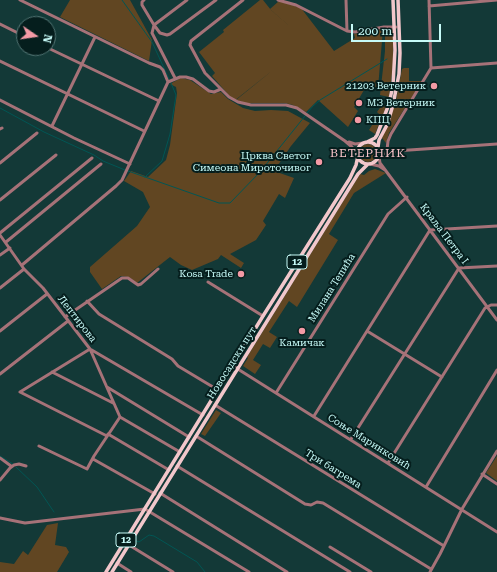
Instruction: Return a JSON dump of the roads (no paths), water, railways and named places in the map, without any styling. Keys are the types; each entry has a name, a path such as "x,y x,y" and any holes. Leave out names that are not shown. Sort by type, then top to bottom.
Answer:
{"main road":[{"name":"12","path":"357,155 359,147 365,142 375,138 377,135 389,104 393,85 394,69 393,0"},
{"path":"379,156 380,140 392,110 398,86 400,66 398,0"},
{"path":"365,142 374,143 379,148"},
{"path":"357,155 362,162 369,164"},
{"name":"Новосадски пут","path":"112,572 169,470 232,366 350,178 356,165 357,155"},
{"name":"12","path":"369,164 375,162 379,156"},
{"name":"Новосадски пут","path":"106,572 147,510 160,494 358,174 369,164"}],"street":[{"path":"20,0 162,68 169,81"},
{"path":"175,78 152,33 154,25 188,0"},
{"path":"143,1 142,5 154,25 163,35 170,34 216,0"},
{"path":"243,0 191,41 190,45 204,73 229,98 245,104 286,105 297,108 345,141 351,146 357,155"},
{"path":"278,0 296,5 347,31 355,32 384,27 399,28"},
{"path":"346,0 347,31"},
{"path":"387,150 388,141 391,134 431,68 429,0"},
{"path":"429,6 497,0"},
{"path":"0,24 16,32"},
{"path":"152,33 155,30 158,30"},
{"path":"52,126 95,37"},
{"path":"56,52 159,101"},
{"path":"0,61 144,131"},
{"path":"431,68 497,63"},
{"path":"22,265 116,186 127,171 144,131 169,81 175,78 190,78 209,91 214,92 220,89"},
{"path":"0,100 130,164"},
{"path":"0,163 37,133"},
{"path":"345,141 353,144 365,142"},
{"path":"379,148 395,151 497,144"},
{"path":"379,156 395,151"},
{"path":"0,200 56,155"},
{"name":"Краља Петра I","path":"379,156 380,162 497,320"},
{"path":"0,234 92,158"},
{"path":"6,242 101,164"},
{"path":"369,164 379,166 388,172"},
{"name":"Милана Тепића","path":"276,392 388,214 407,197"},
{"path":"314,416 430,230 497,226"},
{"name":"Лептирова","path":"0,234 24,269 43,288 90,349 203,415"},
{"path":"0,255 10,248"},
{"path":"351,439 459,268 497,266"},
{"path":"0,288 24,269"},
{"path":"65,317 122,278 128,278 138,285 158,269"},
{"name":"Новосадски пут","path":"208,282 263,316"},
{"path":"0,331 47,294"},
{"path":"87,302 99,314 172,359 178,366 218,390"},
{"path":"388,463 485,308 487,306 497,305"},
{"path":"0,374 68,321"},
{"path":"367,331 442,377"},
{"path":"169,470 108,435 20,392 90,349 120,417 180,452"},
{"name":"Соње Маринковић","path":"232,366 276,392 497,532"},
{"path":"426,487 497,370"},
{"path":"52,372 113,403"},
{"path":"106,386 189,437"},
{"name":"Три багрема","path":"215,405 444,546"},
{"path":"39,446 87,469 120,417"},
{"path":"196,436 305,504 311,505 317,502 323,503 431,571 462,509 497,451"},
{"path":"0,458 11,466"},
{"path":"93,459 155,494"},
{"path":"0,480 11,466 19,464 26,466"},
{"path":"177,466 350,572"},
{"path":"482,474 497,484"},
{"path":"160,494 287,572"},
{"path":"0,518 25,523 147,510 249,572"},
{"path":"128,545 173,572"},
{"path":"330,547 372,572"},
{"path":"117,563 131,572"}],"waterway":[{"path":"122,0 152,42 169,79"},
{"path":"307,113 320,100 387,59"},
{"path":"145,177 162,161 170,134 176,95 171,83"},
{"path":"0,108 44,132 125,170"},
{"path":"128,171 219,203 230,203 260,172 305,116"},
{"path":"0,456 13,464"},
{"path":"16,467 37,487 54,512"},
{"path":"134,540 139,542 149,535 154,536 197,562 205,572"}],"place":[{"name":"21203 Ветерник","path":"434,86"},
{"name":"МЗ Ветерник","path":"359,103"},
{"name":"КПЦ","path":"358,120"},
{"name":"Црква Светог Симеона Мироточивог","path":"319,162"},
{"name":"Kosa Trade","path":"241,274"},
{"name":"Камичак","path":"302,331"}],"district":[{"name":"ВЕТЕРНИК","path":"368,153"}]}
